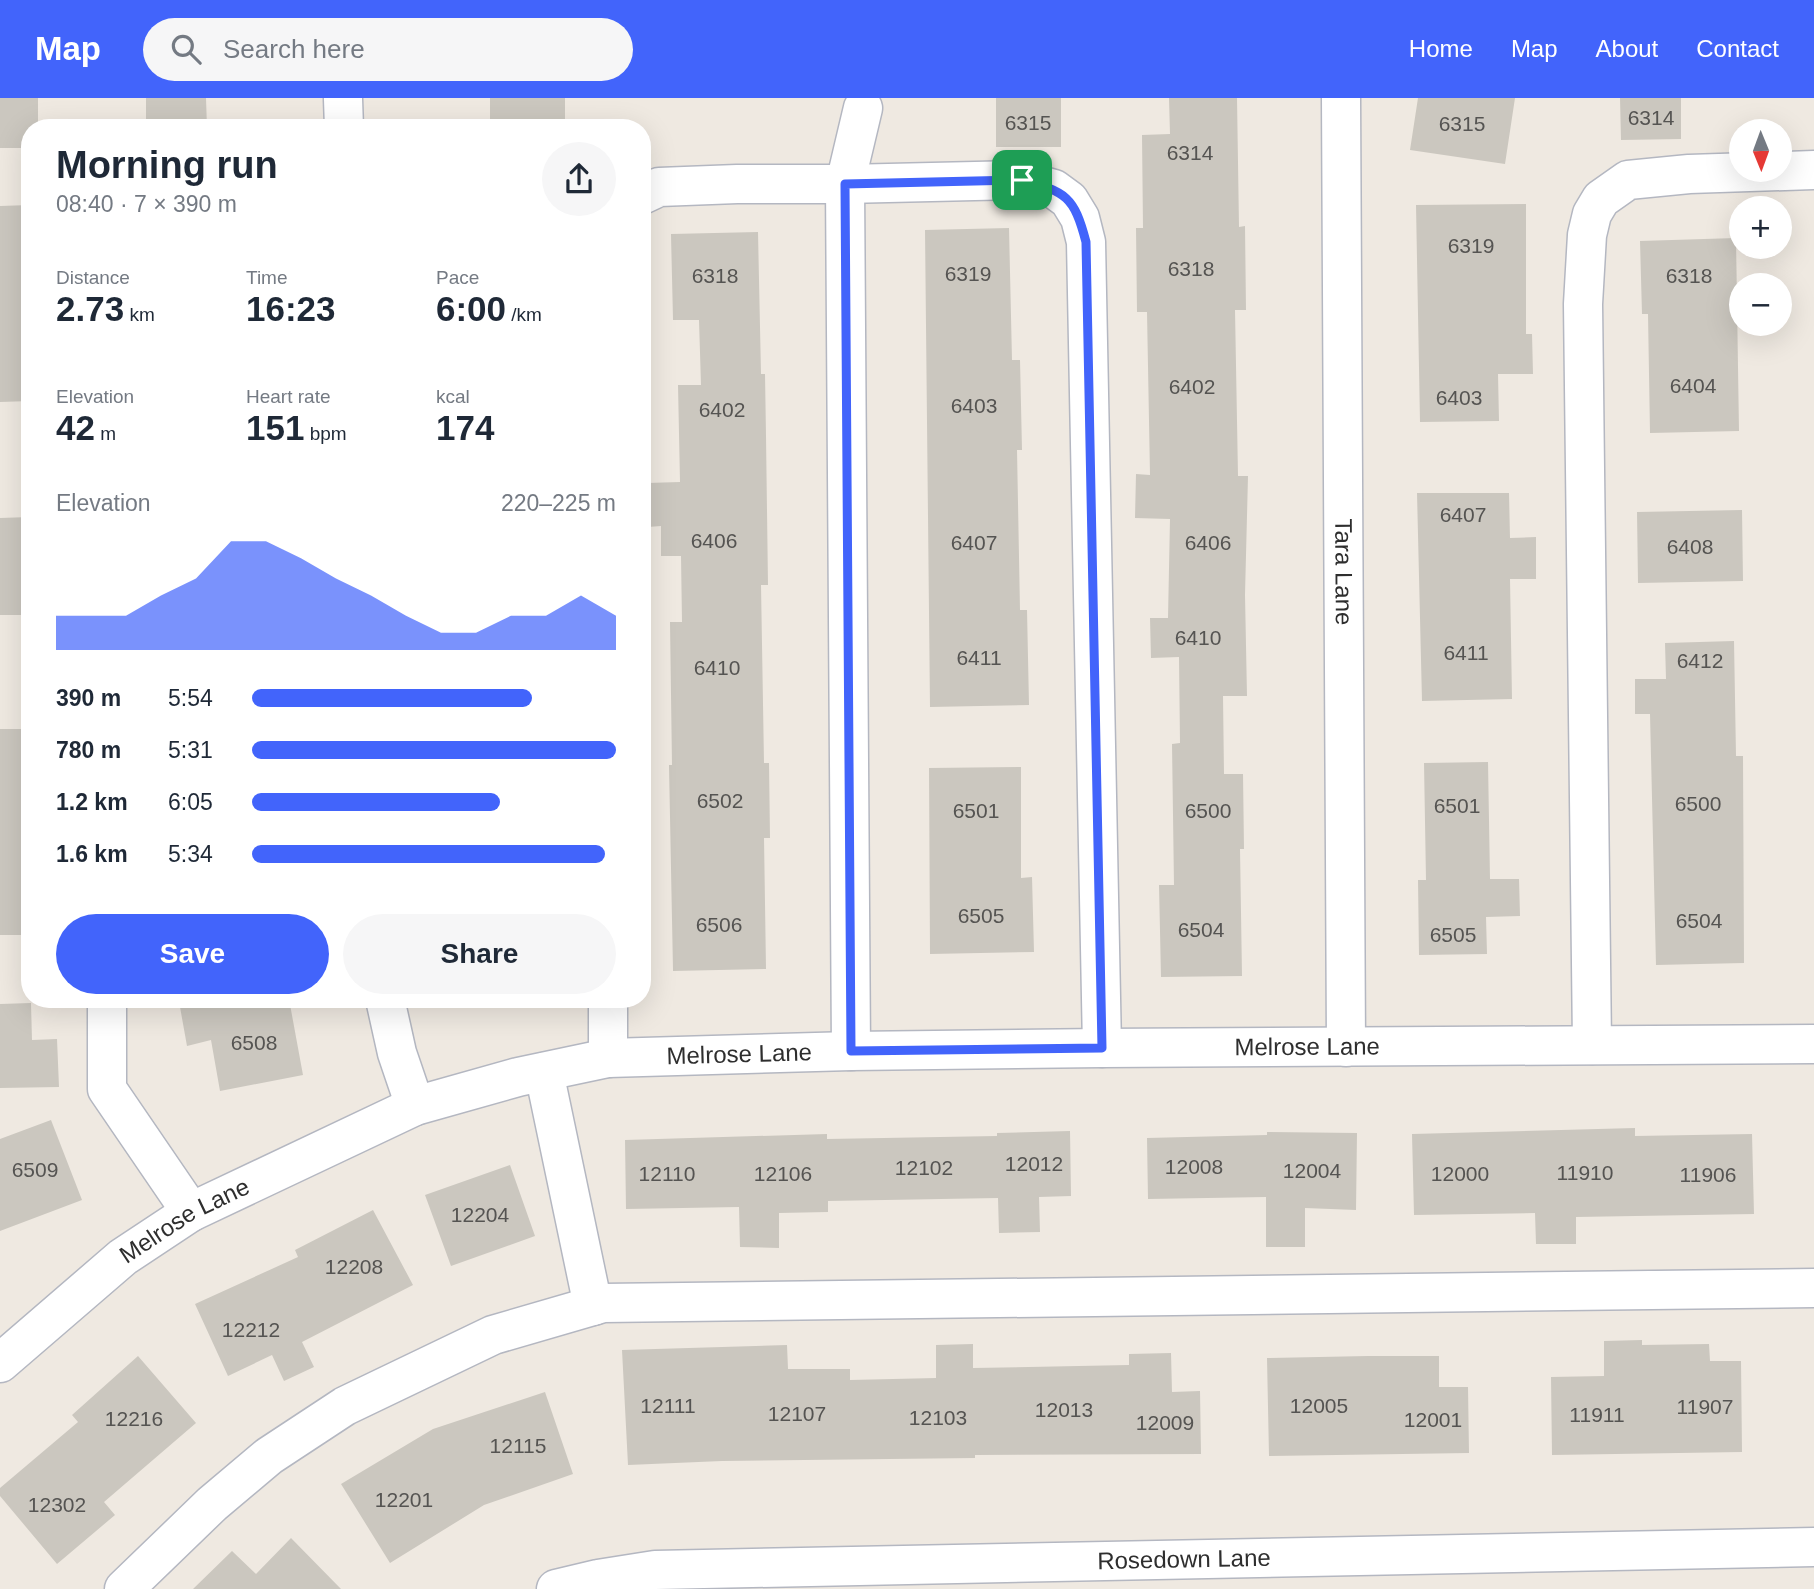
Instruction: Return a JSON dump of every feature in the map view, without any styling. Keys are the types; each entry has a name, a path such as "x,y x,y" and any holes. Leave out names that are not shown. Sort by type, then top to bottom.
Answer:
{"street":[{"name":"Tara Lane","path":"1341,98 1346,1047"},
{"path":"344,99 344,119"},
{"path":"851,1051 845,184 863,108"},
{"path":"1592,1045 1583,304 1587,235 1592,214 1601,199 1628,180 1689,174 1814,170"},
{"path":"651,191 659,187 737,184 1022,180 1054,189 1069,200 1080,218 1086,242 1102,1048"},
{"path":"107,1008 107,1089 191,1212"},
{"path":"387,1008 397,1053 415,1106"},
{"path":"608,1008 608,1058"},
{"name":"Melrose Lane","path":"0,1363 123,1256 191,1212 415,1106 608,1058 1102,1048 1814,1044"},
{"path":"544,1072 593,1306"},
{"path":"124,1589 212,1504 269,1456 345,1406 493,1335 612,1302 1814,1288"},
{"name":"Rosedown Lane","path":"556,1589 655,1570 1814,1548"}],"building":[{"path":"0,98 38,98 38,119 21,119 21,148 0,148"},
{"path":"146,98 206,98 207,119 146,119"},
{"path":"490,98 565,98 565,119 490,119"},
{"path":"996,98 1061,98 1061,147 996,147"},
{"path":"1169,98 1237,98 1239,227 1245,226 1246,310 1235,310 1238,476 1248,476 1245,595 1247,696 1223,696 1224,774 1243,774 1244,849 1240,849 1242,976 1161,977 1159,885 1174,885 1172,744 1180,743 1179,657 1151,658 1150,618 1168,618 1170,519 1135,518 1136,474 1150,475 1147,312 1137,312 1136,228 1143,228 1142,135 1170,134"},
{"path":"1418,98 1515,98 1505,164 1410,150"},
{"path":"1620,98 1681,98 1681,139 1621,140"},
{"path":"1526,204 1526,334 1532,334 1533,374 1498,374 1499,421 1420,422 1416,205"},
{"path":"21,205 21,401 0,402 0,206"},
{"path":"1009,228 1012,360 1020,360 1022,450 1017,450 1020,610 1027,610 1029,705 930,707 925,230"},
{"path":"758,232 761,374 765,374 768,585 761,585 764,763 769,763 770,838 764,838 766,969 673,971 669,765 672,765 670,622 682,622 681,556 661,556 661,526 651,527 651,483 680,482 678,385 701,385 699,320 673,320 671,234"},
{"path":"1729,238 1729,259 1736,259 1737,273 1729,273 1729,336 1738,336 1739,431 1650,433 1648,314 1642,314 1640,241"},
{"path":"1417,493 1509,493 1510,538 1536,537 1536,579 1510,579 1512,699 1422,701"},
{"path":"1742,510 1743,581 1638,583 1637,512"},
{"path":"21,517 21,615 0,615 0,518"},
{"path":"1734,641 1736,756 1743,756 1744,963 1656,965 1650,714 1635,714 1635,679 1666,679 1665,643"},
{"path":"0,729 21,729 21,935 0,935"},
{"path":"1488,762 1490,879 1519,879 1520,916 1486,917 1487,954 1419,955 1418,880 1426,880 1424,763"},
{"path":"1021,767 1021,878 1032,877 1034,952 930,954 929,768"},
{"path":"21,1003 21,1008 31,1008 32,1040 57,1039 59,1087 0,1088 0,1004"},
{"path":"180,1008 291,1008 303,1075 220,1091 211,1040 187,1046"},
{"path":"51,1120 82,1200 0,1231 0,1139"},
{"path":"1635,1128 1635,1136 1752,1134 1754,1214 1576,1217 1576,1244 1536,1244 1535,1213 1414,1215 1412,1134"},
{"path":"1070,1131 1071,1196 1039,1197 1040,1232 999,1233 998,1198 828,1201 828,1212 779,1213 779,1248 740,1247 739,1207 626,1209 625,1140 827,1134 827,1139 997,1136 997,1133"},
{"path":"1267,1132 1357,1133 1356,1210 1305,1208 1305,1247 1266,1247 1266,1197 1148,1199 1147,1138 1267,1135"},
{"path":"510,1165 535,1236 451,1266 425,1195"},
{"path":"373,1210 413,1285 302,1342 314,1367 284,1381 272,1355 228,1376 195,1304 298,1257 295,1250"},
{"path":"1642,1340 1642,1345 1709,1344 1710,1361 1741,1361 1742,1452 1552,1455 1551,1377 1604,1376 1604,1341"},
{"path":"973,1344 973,1368 1129,1365 1129,1354 1171,1353 1172,1392 1200,1391 1201,1454 975,1455 975,1458 722,1461 628,1465 622,1350 787,1345 788,1369 850,1369 850,1380 936,1378 936,1345"},
{"path":"138,1356 196,1423 104,1502 115,1515 57,1564 0,1496 0,1488 78,1422 72,1415"},
{"path":"1439,1356 1439,1387 1468,1387 1469,1453 1269,1456 1267,1358"},
{"path":"545,1392 573,1474 484,1505 390,1563 341,1484 433,1429"},
{"path":"291,1538 341,1589 193,1589 232,1551 256,1574"}],"route":[{"path":"1022,180 1054,189 1069,200 1080,218 1086,242 1102,1048 851,1051 845,184 1022,180"}]}
